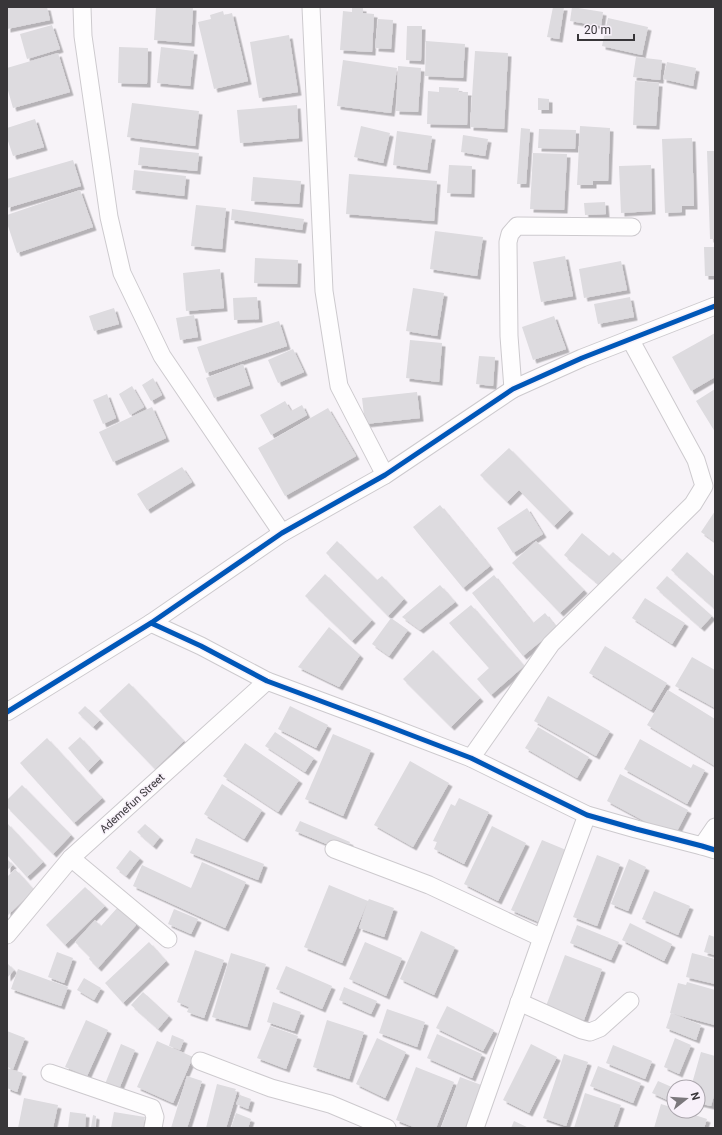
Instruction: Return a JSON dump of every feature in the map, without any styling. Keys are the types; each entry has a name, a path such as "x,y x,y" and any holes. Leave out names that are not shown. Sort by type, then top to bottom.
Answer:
{"street":[{"path":"82,7 83,36 108,209 122,273 162,356 282,533"},
{"path":"311,7 324,291 339,386 385,475"},
{"path":"513,389 509,336 508,242 510,234 517,226 632,227"},
{"path":"7,712 151,622 282,533 385,475 513,389 582,358 715,306"},
{"path":"471,758 551,644 692,504 704,486 696,460 630,339"},
{"path":"151,622 201,646 267,681 471,758 587,815 709,848 715,827"},
{"name":"Ademefun Street","path":"7,935 71,858 267,681"},
{"path":"475,1128 587,815"},
{"path":"334,849 429,885 542,938"},
{"path":"71,858 168,939"},
{"path":"519,1002 582,1030 590,1032 600,1028 630,1001"},
{"path":"200,1061 271,1088 330,1104 387,1128"},
{"path":"50,1073 152,1108 155,1117 153,1128"}],"building":[{"path":"7,7 47,7 50,20 7,29"},
{"path":"156,7 193,7 191,43 154,40"},
{"path":"352,7 363,8 363,13 374,14 372,52 340,50 343,11 352,12"},
{"path":"553,7 564,7 559,39 547,37"},
{"path":"572,7 603,12 601,26 570,21"},
{"path":"223,11 224,15 232,13 248,81 214,89 198,22 211,19 210,15"},
{"path":"608,18 648,27 642,55 602,46"},
{"path":"378,19 393,20 391,49 375,48"},
{"path":"52,25 60,49 27,59 20,34"},
{"path":"407,26 422,26 421,61 406,60"},
{"path":"289,35 298,92 259,98 250,42"},
{"path":"426,41 465,44 463,78 425,76"},
{"path":"119,47 148,48 147,84 118,83"},
{"path":"161,47 194,51 190,86 157,83"},
{"path":"475,51 508,53 504,129 470,127"},
{"path":"58,53 70,92 13,108 7,87 7,68"},
{"path":"636,57 662,60 660,80 633,77"},
{"path":"343,60 397,68 391,113 337,106"},
{"path":"667,62 696,68 693,86 663,79"},
{"path":"398,66 421,68 418,112 396,111"},
{"path":"635,81 659,83 656,126 633,125"},
{"path":"439,87 459,88 458,92 468,92 467,125 427,124 428,91 439,92"},
{"path":"538,98 549,99 549,110 538,110"},
{"path":"132,103 199,111 195,146 127,137"},
{"path":"297,105 299,138 240,143 237,110"},
{"path":"35,119 44,147 13,156 7,138 7,128"},
{"path":"361,126 390,133 383,163 354,157"},
{"path":"580,126 610,128 608,181 593,181 593,185 577,185"},
{"path":"521,128 530,129 526,184 517,184"},
{"path":"539,129 576,130 575,149 538,148"},
{"path":"397,131 432,136 427,170 393,165"},
{"path":"463,135 488,139 485,156 461,152"},
{"path":"692,138 694,206 682,206 682,212 665,213 662,139"},
{"path":"140,147 199,153 197,171 138,165"},
{"path":"707,151 715,151 715,239 710,239"},
{"path":"533,153 567,154 564,210 530,209"},
{"path":"73,160 81,186 7,208 7,179"},
{"path":"449,165 472,166 471,194 447,193"},
{"path":"651,165 652,211 621,213 619,166"},
{"path":"134,170 186,176 184,196 132,190"},
{"path":"349,174 437,181 434,221 346,214"},
{"path":"253,177 301,181 299,204 251,201"},
{"path":"80,190 93,227 17,253 7,223 7,215"},
{"path":"605,202 606,214 585,215 584,203"},
{"path":"196,205 226,208 222,249 191,246"},
{"path":"232,209 304,219 302,230 231,220"},
{"path":"435,231 483,237 477,276 430,269"},
{"path":"704,247 715,247 715,276 705,276"},
{"path":"565,256 573,296 541,302 533,262"},
{"path":"255,258 298,260 297,284 254,283"},
{"path":"621,261 627,290 584,298 579,269"},
{"path":"220,269 224,308 186,311 183,273"},
{"path":"413,288 444,293 437,336 406,331"},
{"path":"257,297 259,319 234,320 233,298"},
{"path":"630,297 634,317 598,324 594,304"},
{"path":"114,308 119,324 94,331 89,316"},
{"path":"194,315 198,337 180,340 176,318"},
{"path":"554,316 566,349 533,360 522,327"},
{"path":"279,321 287,346 206,373 197,347"},
{"path":"715,333 715,377 691,391 672,357"},
{"path":"410,340 442,343 439,382 406,378"},
{"path":"293,349 304,372 278,383 268,360"},
{"path":"479,356 495,357 493,386 476,384"},
{"path":"243,364 250,385 214,398 206,378"},
{"path":"153,378 162,395 151,401 142,385"},
{"path":"132,386 144,407 130,415 119,394"},
{"path":"715,389 715,432 696,401"},
{"path":"417,392 420,418 365,424 362,398"},
{"path":"107,394 116,418 103,424 93,400"},
{"path":"285,401 291,411 302,405 307,415 271,435 260,415"},
{"path":"152,407 166,438 113,462 99,432"},
{"path":"328,408 356,456 285,496 258,448"},
{"path":"509,448 570,510 554,526 519,490 507,502 480,475"},
{"path":"182,467 192,482 147,510 137,494"},
{"path":"440,505 490,566 463,588 413,527"},
{"path":"527,508 543,534 513,553 497,528"},
{"path":"715,511 715,542 701,532"},
{"path":"582,533 609,556 613,552 625,563 603,588 564,555"},
{"path":"337,541 377,580 382,576 404,599 388,616 326,553"},
{"path":"536,541 584,590 560,613 512,563"},
{"path":"687,552 715,577 715,609 671,570"},
{"path":"325,574 372,620 352,641 305,596"},
{"path":"494,575 533,623 545,613 557,628 523,656 472,593"},
{"path":"667,576 712,616 701,628 656,588"},
{"path":"440,585 455,602 420,630 402,617"},
{"path":"645,598 685,623 672,644 632,618"},
{"path":"471,605 524,666 491,695 477,679 489,668 449,623"},
{"path":"391,618 408,630 389,656 372,644"},
{"path":"329,627 360,655 339,687 298,667"},
{"path":"605,646 667,683 651,710 589,673"},
{"path":"433,650 480,698 451,727 403,679"},
{"path":"692,657 715,670 715,708 675,686"},
{"path":"129,683 184,741 155,769 99,711"},
{"path":"668,690 715,719 715,766 647,725"},
{"path":"548,696 610,731 596,756 534,721"},
{"path":"85,706 100,720 93,727 78,713"},
{"path":"290,706 328,725 316,748 278,729"},
{"path":"538,727 589,757 577,778 525,748"},
{"path":"275,732 314,758 305,772 265,746"},
{"path":"333,734 371,750 343,816 305,799"},
{"path":"80,737 100,759 88,771 68,748"},
{"path":"47,738 102,798 74,823 20,763"},
{"path":"640,739 691,768 693,764 705,770 687,804 624,769"},
{"path":"245,743 299,780 278,812 223,776"},
{"path":"410,761 449,783 413,847 374,825"},
{"path":"620,774 688,810 674,837 607,801"},
{"path":"222,784 262,810 244,839 204,814"},
{"path":"22,785 71,835 53,854 7,807 7,800"},
{"path":"459,798 489,812 464,864 434,849 437,842 433,841 451,804 455,806"},
{"path":"300,821 350,842 346,852 295,831"},
{"path":"7,823 43,862 27,877 7,855"},
{"path":"145,824 160,837 153,846 137,832"},
{"path":"492,826 526,843 498,901 464,884"},
{"path":"196,838 264,864 258,880 190,853"},
{"path":"542,840 571,852 541,923 511,910"},
{"path":"130,850 140,858 126,876 116,868"},
{"path":"597,855 620,864 597,926 573,917"},
{"path":"7,859 13,865 7,870"},
{"path":"629,859 646,867 628,911 611,904"},
{"path":"202,862 246,882 225,928 133,886 142,865 191,888"},
{"path":"15,869 34,890 7,916 7,877"},
{"path":"329,885 368,901 369,899 394,908 384,937 359,928 367,903 342,963 304,947"},
{"path":"85,887 105,906 65,945 46,925"},
{"path":"654,891 690,906 678,935 642,919"},
{"path":"118,907 137,924 98,968 89,959 90,957 75,942 95,920 101,926"},
{"path":"174,909 198,919 191,934 168,924"},
{"path":"630,923 672,944 664,961 622,940"},
{"path":"577,925 619,942 611,960 570,943"},
{"path":"421,931 455,947 434,995 400,979"},
{"path":"709,935 715,937 715,955 704,952"},
{"path":"149,942 166,961 123,1003 105,983"},
{"path":"365,942 402,958 386,996 349,979"},
{"path":"195,950 224,960 204,1018 187,1012 189,1007 177,1002"},
{"path":"57,952 73,958 64,983 48,977"},
{"path":"231,953 266,964 247,1027 212,1017"},
{"path":"692,953 715,959 715,984 686,977"},
{"path":"565,955 602,969 584,1020 546,1006"},
{"path":"7,963 14,970 7,978"},
{"path":"286,966 332,986 322,1009 276,989"},
{"path":"18,969 68,987 61,1006 11,989"},
{"path":"84,978 101,988 94,1000 77,990"},
{"path":"687,982 715,990 715,1025 670,1013 678,983 686,985"},
{"path":"344,987 377,1001 371,1014 339,1000"},
{"path":"143,992 169,1016 158,1029 131,1005"},
{"path":"273,1002 301,1012 294,1031 267,1022"},
{"path":"447,1006 494,1030 483,1051 436,1028"},
{"path":"387,1009 425,1022 417,1047 379,1033"},
{"path":"671,1013 701,1025 696,1040 666,1028"},
{"path":"86,1020 108,1030 87,1076 65,1067"},
{"path":"327,1020 364,1032 349,1079 313,1067"},
{"path":"270,1026 298,1036 286,1069 257,1058"},
{"path":"7,1031 25,1038 13,1069 7,1067"},
{"path":"437,1034 482,1054 472,1078 427,1058"},
{"path":"172,1035 184,1040 180,1050 169,1046"},
{"path":"377,1038 406,1052 385,1098 356,1084"},
{"path":"675,1038 691,1045 679,1074 664,1067"},
{"path":"157,1041 193,1057 173,1103 137,1087"},
{"path":"121,1044 135,1050 119,1089 105,1084"},
{"path":"531,1044 557,1057 529,1113 503,1100"},
{"path":"613,1045 652,1061 645,1079 606,1063"},
{"path":"701,1052 715,1056 715,1092 711,1106 706,1105 706,1079 693,1079"},
{"path":"564,1054 588,1062 566,1126 543,1118"},
{"path":"598,1066 641,1083 633,1103 590,1086"},
{"path":"416,1067 454,1082 436,1128 416,1128 396,1120"},
{"path":"7,1068 23,1073 17,1092 7,1088"},
{"path":"187,1076 202,1081 187,1128 171,1128"},
{"path":"460,1077 484,1086 468,1128 441,1128"},
{"path":"658,1081 666,1084 666,1099 652,1093"},
{"path":"217,1084 236,1089 235,1091 237,1092 226,1128 206,1128"},
{"path":"585,1093 621,1105 613,1128 574,1128"},
{"path":"240,1095 251,1099 248,1109 236,1104"},
{"path":"24,1098 58,1105 53,1128 18,1128"},
{"path":"661,1104 666,1106 666,1119 707,1119 704,1128 654,1128"},
{"path":"70,1112 86,1114 85,1128 68,1128"},
{"path":"114,1112 145,1117 143,1128 111,1128"},
{"path":"236,1113 251,1119 248,1128 231,1128"},
{"path":"93,1115 96,1116 95,1128 91,1128"},
{"path":"514,1121 529,1128 511,1128"}],"cycle path":[{"path":"7,712 151,623 282,533 385,475 513,389 582,358 715,306"},
{"path":"151,623 201,646 267,681 471,758 587,815 715,850"}]}
